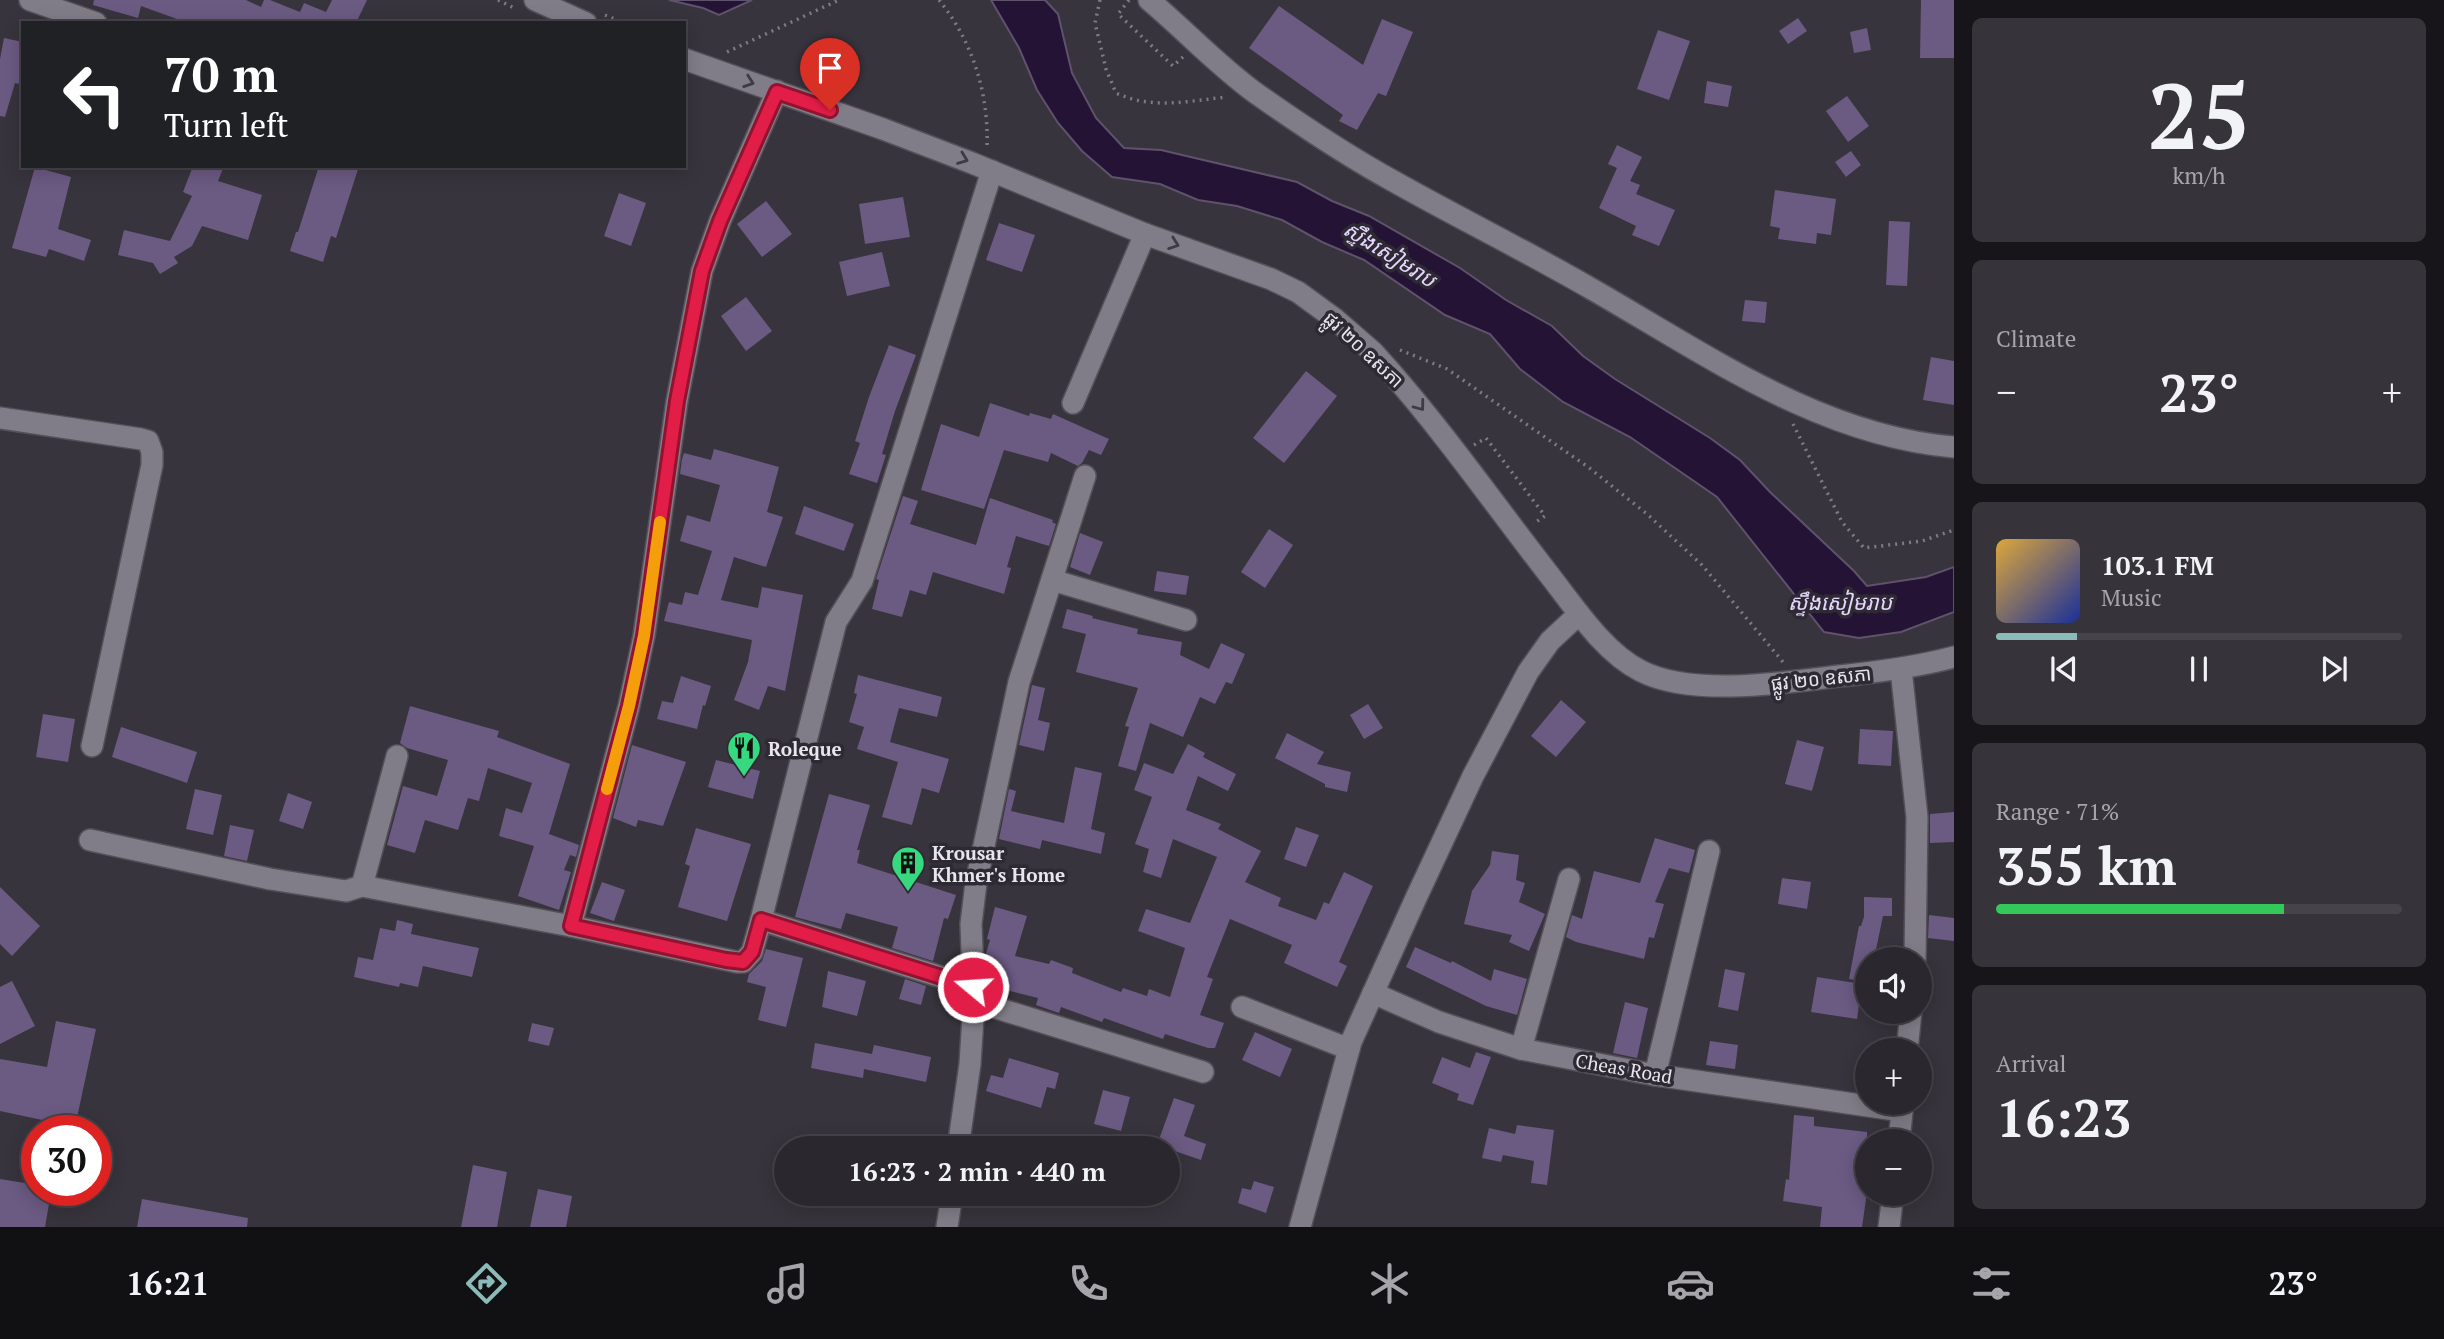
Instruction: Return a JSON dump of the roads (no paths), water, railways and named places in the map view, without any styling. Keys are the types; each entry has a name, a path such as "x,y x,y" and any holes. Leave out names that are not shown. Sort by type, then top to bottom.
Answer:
{"street":[{"path":"30,0 90,21"},
{"path":"535,0 582,21"},
{"path":"1149,0 1221,66 1255,93 1325,141 1394,182 1565,274 1758,384 1809,409 1879,435 1926,445 1954,447"},
{"name":"ផ្លូវ ២០ ឧសភា","path":"686,61 883,128 1145,234 1271,279 1298,292 1373,352 1411,395 1579,614 1624,661 1658,679 1679,683 1725,685 1797,682 1901,669 1954,657"},
{"path":"571,926 629,706 644,636 677,401 702,271 720,221 777,92"},
{"path":"90,840 270,879 346,891 362,887 571,926 743,962 752,952 761,920 836,622 862,581 992,171"},
{"path":"1073,403 1145,234"},
{"path":"0,418 141,439 148,442 152,452 152,465 92,746"},
{"path":"960,1136 970,1064 974,994 971,924 976,883 1019,682 1085,476"},
{"path":"1052,580 1186,620"},
{"path":"1300,1227 1349,1049 1373,993 1474,776 1528,672 1550,641 1579,614"},
{"path":"1901,669 1917,817 1915,947"},
{"path":"362,887 397,756"},
{"path":"1655,1075 1709,851"},
{"path":"1521,1049 1569,879"},
{"path":"761,920 1203,1072"},
{"name":"Cheas Road","path":"1373,993 1439,1021 1521,1049 1655,1075 1855,1101"},
{"path":"1242,1007 1349,1049"},
{"path":"947,1227 950,1206"},
{"path":"1889,1227 1892,1206"}],"water":[{"path":"669,0 752,0 719,15 703,8"},
{"name":"ស្ទឹងសៀមរាប","path":"991,0 1045,0 1058,14 1072,73 1096,118 1124,148 1161,150 1297,182 1332,201 1369,216 1460,268 1506,300 1552,326 1583,356 1615,379 1710,438 1740,460 1867,586 1926,577 1954,567 1954,612 1901,632 1859,638 1824,632 1717,497 1630,437 1563,402 1520,369 1490,334 1445,315 1364,260 1322,242 1282,220 1237,206 1198,200 1160,184 1112,177 1082,151 1058,123 1037,90 1019,48"}],"place":[{"name":"Roleque","path":"744,778"},
{"name":"Krousar Khmer's Home","path":"908,893"}]}
